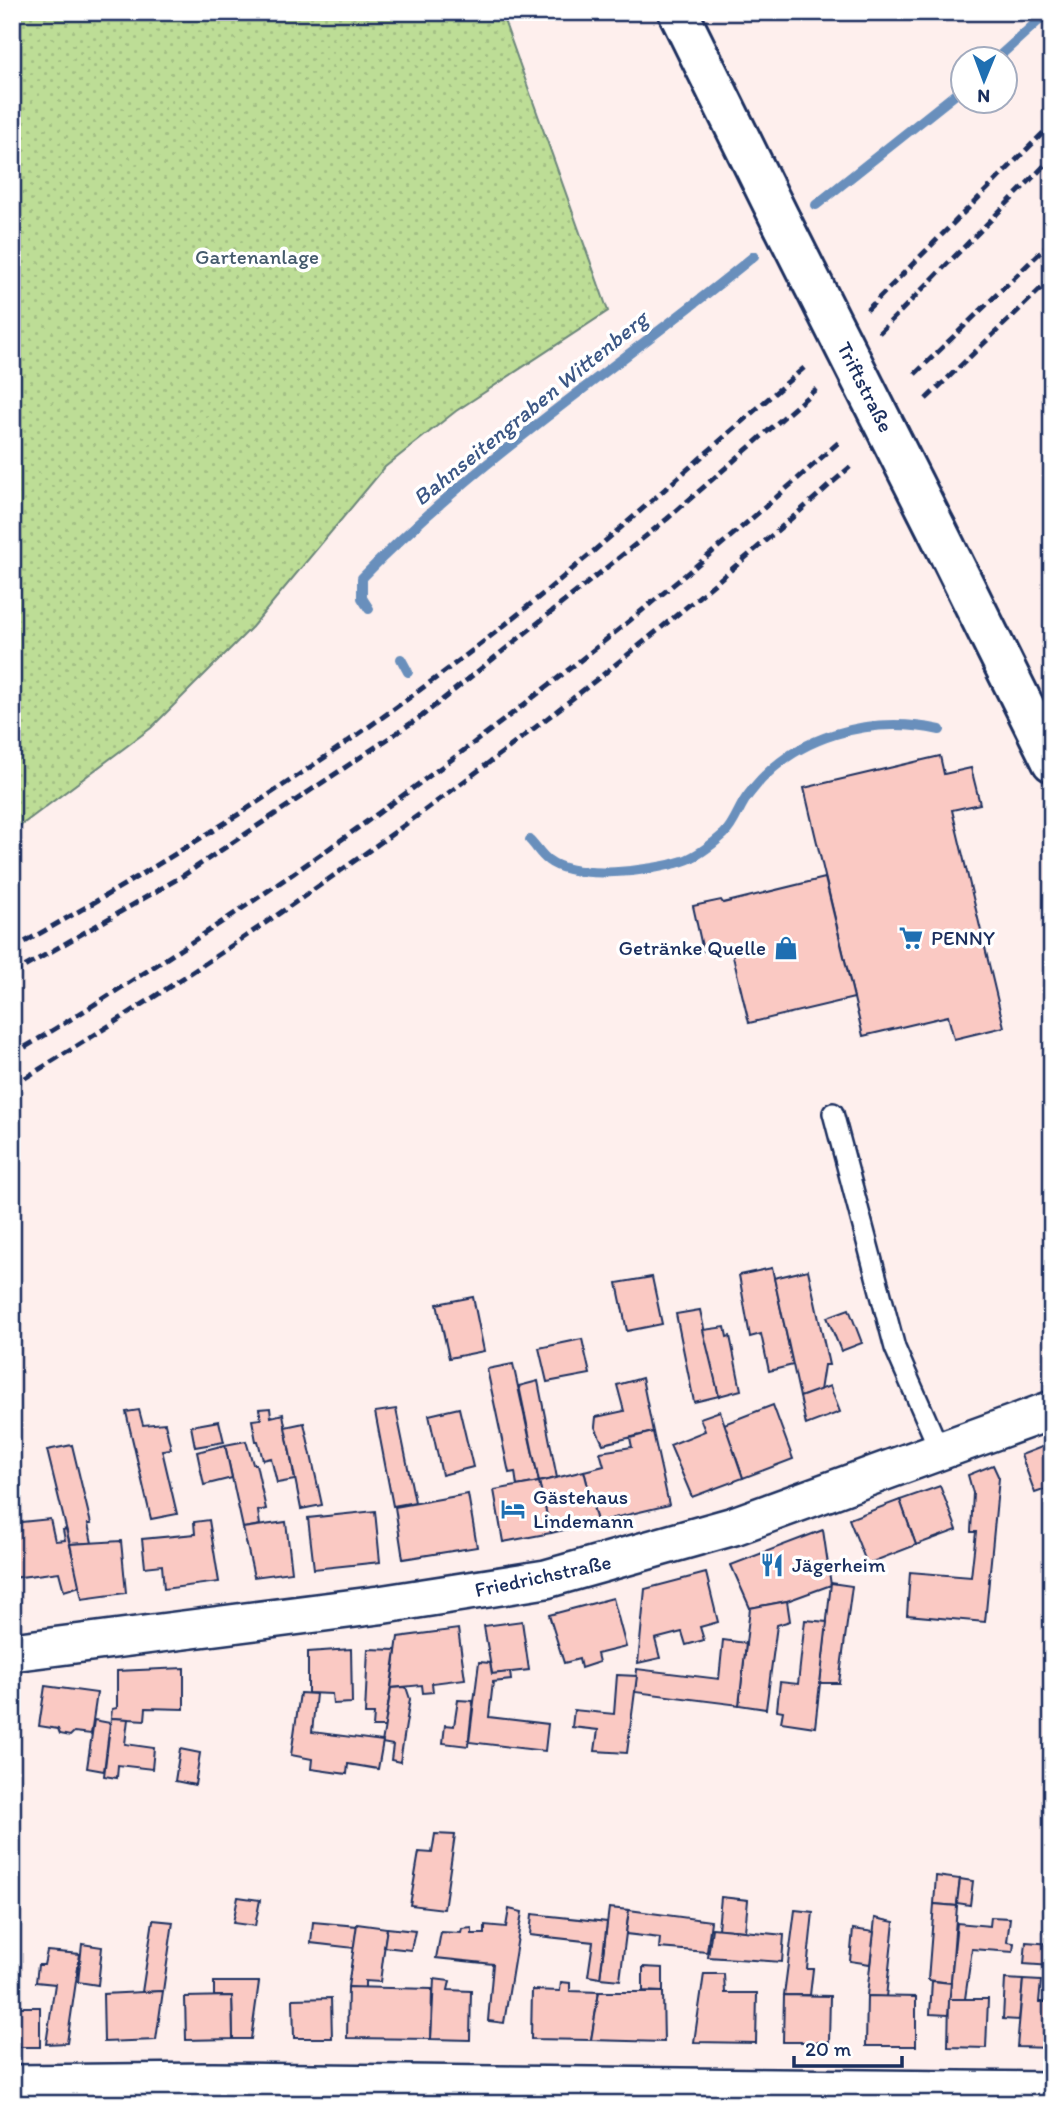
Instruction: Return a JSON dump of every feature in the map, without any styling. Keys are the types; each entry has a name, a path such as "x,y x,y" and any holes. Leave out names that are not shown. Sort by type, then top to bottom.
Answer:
{"main road":[{"name":"Triftstraße","path":"678,12 1052,762"}],"street":[{"name":"Friedrichstraße","path":"12,1652 404,1602 546,1579 734,1527 1052,1410"},
{"path":"12,2084 213,2093 1052,2091"}],"lane":[{"path":"833,1113 895,1348 940,1451"}],"green space":[{"name":"Gartenanlage","path":"12,12 501,12 608,311 456,411 385,467 252,627 151,728 12,832"}],"building":[{"name":"PENNY","path":"940,756 944,774 971,768 980,804 952,810 1004,1027 954,1039 948,1016 863,1036 804,788"},
{"name":"Getränke Quelle","path":"825,878 854,998 749,1023 730,944 703,951 693,906 721,900 723,903"},
{"path":"772,1268 793,1365 769,1371 761,1334 750,1337 739,1275"},
{"path":"808,1270 829,1365 824,1365 820,1391 800,1397 774,1278"},
{"path":"652,1277 662,1324 627,1331 617,1283"},
{"path":"473,1297 484,1351 449,1358 437,1304"},
{"path":"849,1309 862,1343 841,1351 827,1317"},
{"path":"700,1310 719,1396 694,1402 676,1314"},
{"path":"725,1327 727,1337 730,1336 741,1390 719,1396 703,1330"},
{"path":"582,1339 590,1374 547,1382 539,1348"},
{"path":"513,1364 539,1482 517,1486 515,1472 509,1473 487,1369"},
{"path":"642,1378 653,1432 603,1444 595,1427 596,1417 624,1411 617,1385"},
{"path":"538,1381 557,1478 539,1482 519,1386"},
{"path":"830,1386 840,1412 806,1425 800,1397"},
{"path":"773,1405 793,1459 743,1478 724,1424"},
{"path":"270,1408 271,1417 283,1414 295,1480 277,1483 271,1458 263,1460 256,1441 252,1420 261,1419 259,1409"},
{"path":"459,1408 473,1467 442,1475 429,1415"},
{"path":"396,1409 415,1502 393,1506 375,1412"},
{"path":"139,1410 143,1425 165,1423 171,1449 162,1450 177,1514 151,1519 126,1412"},
{"path":"720,1411 743,1478 692,1497 670,1445 705,1431 700,1418"},
{"path":"219,1421 224,1442 195,1447 191,1426"},
{"path":"304,1423 322,1505 301,1509 285,1427"},
{"path":"653,1432 669,1505 597,1522 584,1471 604,1466 600,1452 632,1447 630,1438"},
{"path":"246,1441 253,1464 256,1464 266,1509 258,1511 260,1525 243,1528 225,1445"},
{"path":"1052,1443 1052,1487 1035,1493 1021,1455"},
{"path":"72,1445 91,1524 88,1524 92,1543 70,1544 47,1450"},
{"path":"225,1445 232,1478 204,1485 197,1452"},
{"path":"993,1465 999,1478 985,1622 907,1615 910,1572 971,1577 976,1532 971,1532 973,1493 968,1475"},
{"path":"584,1471 597,1522 551,1533 539,1482"},
{"path":"539,1482 551,1533 503,1542 494,1490"},
{"path":"940,1486 957,1530 916,1545 900,1500"},
{"path":"468,1494 477,1547 403,1559 395,1507"},
{"path":"900,1500 916,1545 867,1564 849,1519"},
{"path":"375,1511 380,1562 314,1569 308,1518"},
{"path":"50,1519 55,1541 65,1540 63,1530 66,1529 80,1586 64,1591 59,1572 12,1578 12,1523"},
{"path":"209,1520 219,1582 164,1589 162,1565 145,1567 142,1539 195,1534 194,1522"},
{"path":"286,1522 292,1572 254,1577 243,1528"},
{"path":"823,1530 831,1585 787,1601 750,1608 731,1565"},
{"path":"121,1541 126,1593 82,1599 70,1544"},
{"path":"706,1573 718,1622 700,1627 704,1640 686,1645 682,1632 655,1639 660,1658 638,1663 645,1589"},
{"path":"831,1583 852,1586 839,1683 820,1683"},
{"path":"613,1598 626,1647 597,1654 599,1662 581,1668 579,1659 564,1663 549,1615"},
{"path":"787,1601 790,1621 777,1625 766,1709 739,1705 750,1608"},
{"path":"805,1620 827,1622 815,1727 781,1722 783,1711 777,1710 780,1682 798,1684"},
{"path":"522,1621 529,1670 492,1674 484,1626"},
{"path":"458,1629 465,1679 432,1683 433,1692 423,1693 422,1685 391,1688 398,1637"},
{"path":"723,1640 746,1643 739,1705 635,1692 637,1669 719,1679"},
{"path":"351,1649 352,1703 333,1704 332,1694 308,1693 308,1652"},
{"path":"368,1649 396,1650 385,1727 373,1727 374,1714 365,1714"},
{"path":"479,1662 490,1663 492,1674 510,1672 511,1680 493,1682 489,1717 548,1724 545,1751 469,1742"},
{"path":"184,1668 184,1709 146,1708 145,1720 111,1718 112,1709 117,1708 117,1671"},
{"path":"617,1675 637,1676 627,1753 595,1751 598,1730 572,1727 574,1710 614,1714"},
{"path":"45,1686 97,1693 91,1734 74,1732 70,1736 60,1734 58,1729 39,1726"},
{"path":"406,1687 410,1699 400,1762 391,1760 393,1745 382,1743 391,1688"},
{"path":"300,1693 316,1694 312,1732 383,1741 378,1769 348,1764 347,1774 311,1769 312,1759 291,1755"},
{"path":"458,1700 473,1701 468,1746 443,1743 445,1725 454,1726"},
{"path":"111,1718 128,1719 125,1744 154,1748 152,1769 118,1765 117,1778 104,1776"},
{"path":"94,1720 110,1723 104,1771 87,1768"},
{"path":"180,1749 200,1753 195,1785 175,1781"},
{"path":"435,1834 455,1835 444,1909 410,1905 419,1852 432,1853"},
{"path":"936,1876 960,1879 957,1906 934,1904"},
{"path":"960,1879 973,1881 970,1905 957,1903"},
{"path":"238,1897 260,1900 255,1926 233,1923"},
{"path":"721,1897 748,1900 745,1931 718,1929"},
{"path":"934,1904 957,1906 951,1983 928,1980"},
{"path":"609,1908 629,1910 620,1980 600,1978"},
{"path":"509,1909 522,1912 504,2023 488,2021 493,1964 436,1958 441,1932 461,1933 462,1929 472,1928 472,1934 485,1934 485,1925 506,1927"},
{"path":"629,1910 711,1921 707,1952 659,1948 660,1938 626,1934"},
{"path":"795,1910 813,1912 807,1969 813,1969 810,1995 784,1995"},
{"path":"532,1914 607,1922 600,1978 588,1976 593,1942 530,1935"},
{"path":"991,1917 1010,1918 1007,1942 1014,1943 1013,1952 972,1949 965,1999 949,1999 957,1923 990,1926"},
{"path":"875,1918 894,1922 886,1997 867,1996"},
{"path":"153,1920 173,1922 163,1991 142,1992"},
{"path":"313,1922 357,1926 354,1948 311,1943"},
{"path":"357,1924 387,1928 380,1982 365,1981 365,1989 348,1987"},
{"path":"387,1928 415,1931 411,1950 384,1947"},
{"path":"712,1928 784,1935 782,1962 708,1957"},
{"path":"853,1929 874,1932 870,1964 850,1961"},
{"path":"1026,1942 1052,1944 1052,1966 1024,1964"},
{"path":"82,1944 102,1947 98,1985 78,1982"},
{"path":"47,1951 80,1954 67,2043 46,2044 55,1984 36,1982 38,1965 44,1965"},
{"path":"643,1967 663,1968 663,1992 643,1991"},
{"path":"704,1974 724,1974 725,1993 757,1993 756,2043 694,2042"},
{"path":"434,1979 450,1981 448,1990 471,1991 470,2040 431,2039"},
{"path":"1005,1979 1023,1980 1019,2020 1003,2019"},
{"path":"1023,1980 1041,1981 1039,2002 1052,2002 1052,2048 1017,2047"},
{"path":"932,1981 951,1983 948,2015 930,2014"},
{"path":"214,1982 259,1982 251,2039 233,2039 232,1996 214,1996"},
{"path":"561,1982 570,1983 570,1991 599,1992 591,2040 531,2039 532,1990 560,1991"},
{"path":"348,1987 432,1989 431,2039 347,2038"},
{"path":"163,1991 156,2040 104,2042 103,1994"},
{"path":"599,1992 663,1992 664,2042 591,2040"},
{"path":"784,1995 830,1996 829,2042 783,2042"},
{"path":"12,1996 19,1996 19,2007 40,2007 40,2047 12,2047"},
{"path":"232,1996 233,2039 186,2040 185,1997"},
{"path":"867,1996 916,1997 916,2046 866,2046"},
{"path":"331,1998 332,2038 294,2038 293,1999"},
{"path":"949,1999 988,1999 986,2048 948,2047"}],"waterway":[{"name":"Bahnseitengraben Wittenberg","path":"1010,46 1048,12"},
{"name":"Bahnseitengraben Wittenberg","path":"816,205 948,100"},
{"name":"Bahnseitengraben Wittenberg","path":"369,609 362,598 362,578 407,534 504,451 754,256"},
{"name":"Bahnseitengraben Wittenberg","path":"401,659 408,672"},
{"name":"Bahnseitengraben Wittenberg","path":"530,840 548,860 576,870 634,871 670,865 693,856 720,838 728,830 749,794 767,774 810,744 835,734 887,725 940,730"}],"railway":[{"path":"867,310 1052,124"},
{"path":"879,333 1052,158"},
{"path":"915,374 1052,241"},
{"path":"926,399 1052,278"},
{"path":"12,949 192,844 309,768 422,688 561,578 805,367"},
{"path":"12,974 181,877 422,716 667,519 816,389"},
{"path":"12,1055 230,917 440,768 643,610 839,442"},
{"path":"12,1086 232,945 340,872 445,795 651,636 850,467"}],"place":[{"name":"PENNY","path":"911,938"},
{"name":"Getränke Quelle","path":"786,948"},
{"name":"Gästehaus Lindemann","path":"513,1509"},
{"name":"Jägerheim","path":"772,1565"}]}
